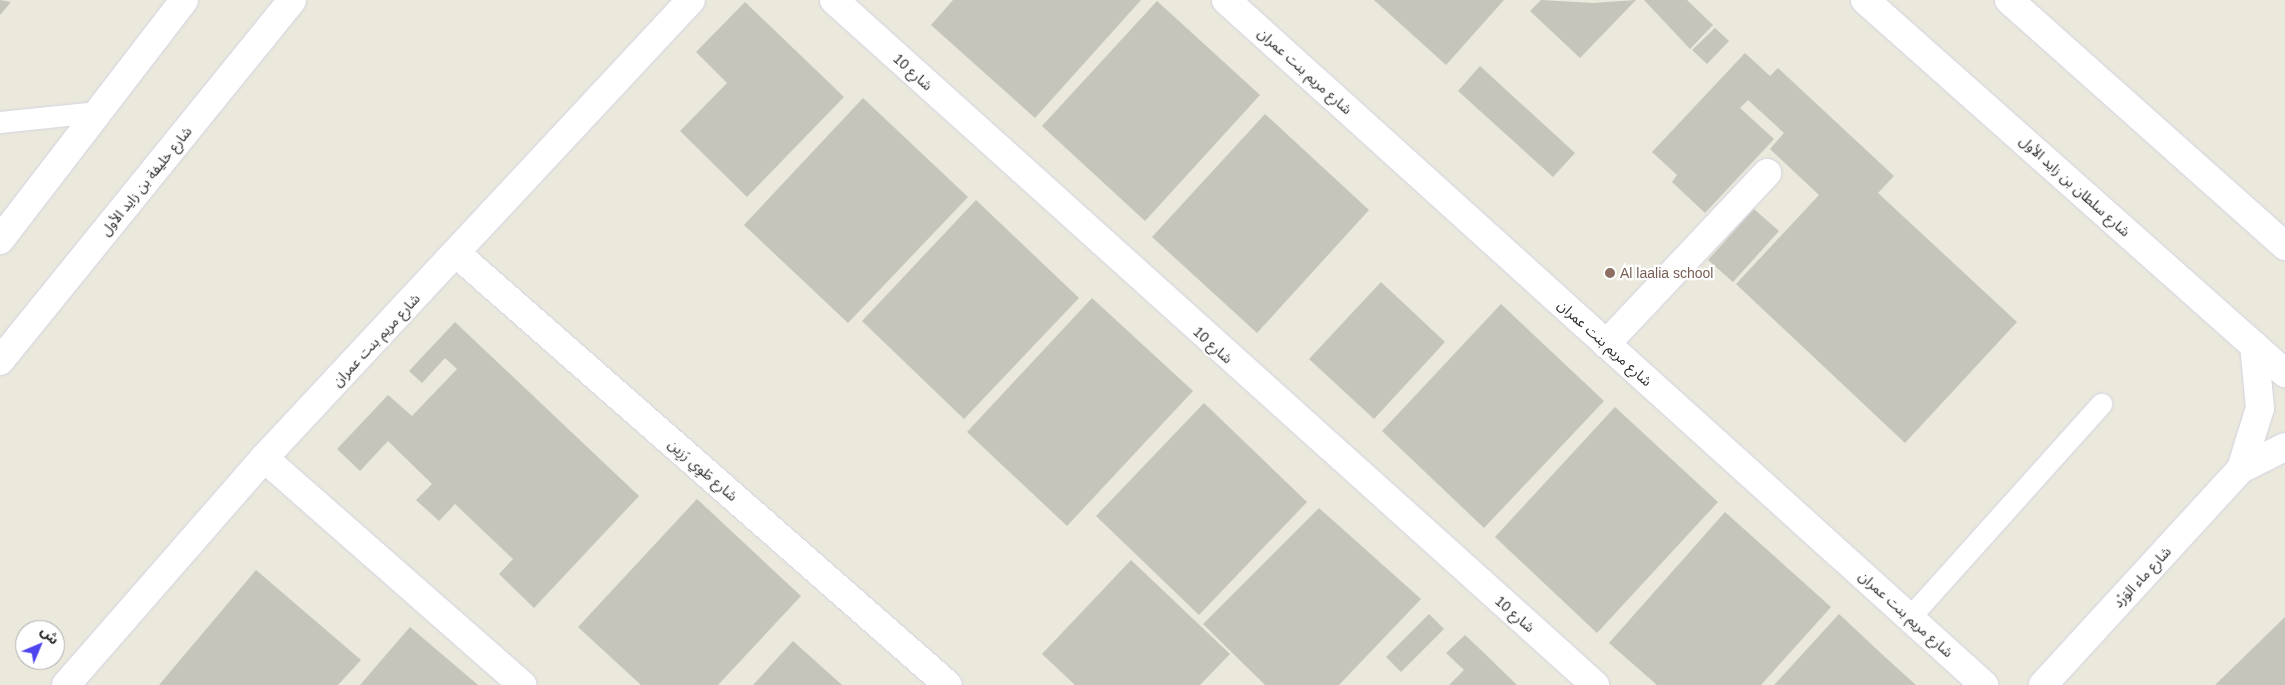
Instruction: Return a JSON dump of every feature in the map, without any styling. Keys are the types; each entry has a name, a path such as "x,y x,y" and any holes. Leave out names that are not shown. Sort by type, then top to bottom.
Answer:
{"street":[{"path":"0,240 184,0"},
{"name":"شارع خليفة بن زايد الأول","path":"0,362 292,0"},
{"name":"شارع مريم بنت عمران","path":"66,685 264,458 457,254 691,0"},
{"name":"شارع 10","path":"834,0 1314,437 1595,685"},
{"name":"شارع مريم بنت عمران","path":"1226,0 1984,685"},
{"name":"شارع سلطان بن زايد الأول","path":"1865,0 2285,373"},
{"path":"2009,0 2285,246"},
{"path":"1606,344 1767,173"},
{"name":"شارع طَوِي رَزِين","path":"457,254 948,685"},
{"name":"شارع ماء الوَرْد","path":"2241,469 2260,408 2254,345"},
{"name":"شارع ماء الوَرْد","path":"2043,685 2241,469 2285,447"},
{"path":"264,458 522,685"}],"lane":[{"path":"0,122 97,112"},
{"path":"1909,618 2101,404"}],"building":[{"path":"0,0 11,2 0,15"},
{"path":"953,0 1141,0 1035,118 931,25"},
{"path":"1374,0 1504,0 1446,65"},
{"path":"1541,0 1593,3 1636,0 1580,58 1530,11"},
{"path":"1644,0 1687,0 1713,25 1690,49"},
{"path":"1157,1 1260,95 1145,221 1042,126"},
{"path":"745,2 844,97 747,197 680,131 727,83 696,52"},
{"path":"1715,28 1729,41 1707,64 1692,50"},
{"path":"1745,53 1770,76 1778,68 1894,176 1878,193 2017,322 1905,443 1736,284 1819,195 1770,149 1784,133 1748,100 1740,108 1774,139 1705,213 1672,182 1677,175 1652,152"},
{"path":"1480,66 1575,153 1553,177 1458,91"},
{"path":"863,98 968,197 848,323 744,225"},
{"path":"1265,114 1369,210 1257,333 1152,237"},
{"path":"976,200 1079,298 964,419 862,321"},
{"path":"1754,209 1779,231 1733,282 1708,260"},
{"path":"1381,282 1445,342 1374,419 1309,359"},
{"path":"1092,298 1193,391 1067,526 967,432"},
{"path":"1501,304 1604,401 1484,528 1382,431"},
{"path":"455,322 639,496 534,608 499,574 513,559 455,504 439,521 416,500 432,484 388,441 360,471 337,449 388,395 412,416 457,369 445,358 422,383 409,371"},
{"path":"1204,403 1307,502 1199,615 1096,516"},
{"path":"1615,407 1718,502 1597,633 1495,537"},
{"path":"697,499 801,596 718,685 641,685 578,627"},
{"path":"1319,508 1421,599 1339,685 1265,685 1203,624"},
{"path":"1725,512 1831,607 1761,685 1657,685 1609,643"},
{"path":"1131,560 1230,654 1200,685 1075,685 1042,654"},
{"path":"256,570 361,660 338,685 159,685"},
{"path":"1429,614 1444,629 1401,672 1386,657"},
{"path":"1839,614 1885,657 1916,685 1774,685"},
{"path":"2285,617 2285,685 2215,685"},
{"path":"410,627 478,685 360,685"},
{"path":"1465,635 1517,685 1449,685 1464,670 1446,653"},
{"path":"793,641 842,685 753,685"}],"place":[{"name":"Al laalia school","path":"1610,273"}]}
